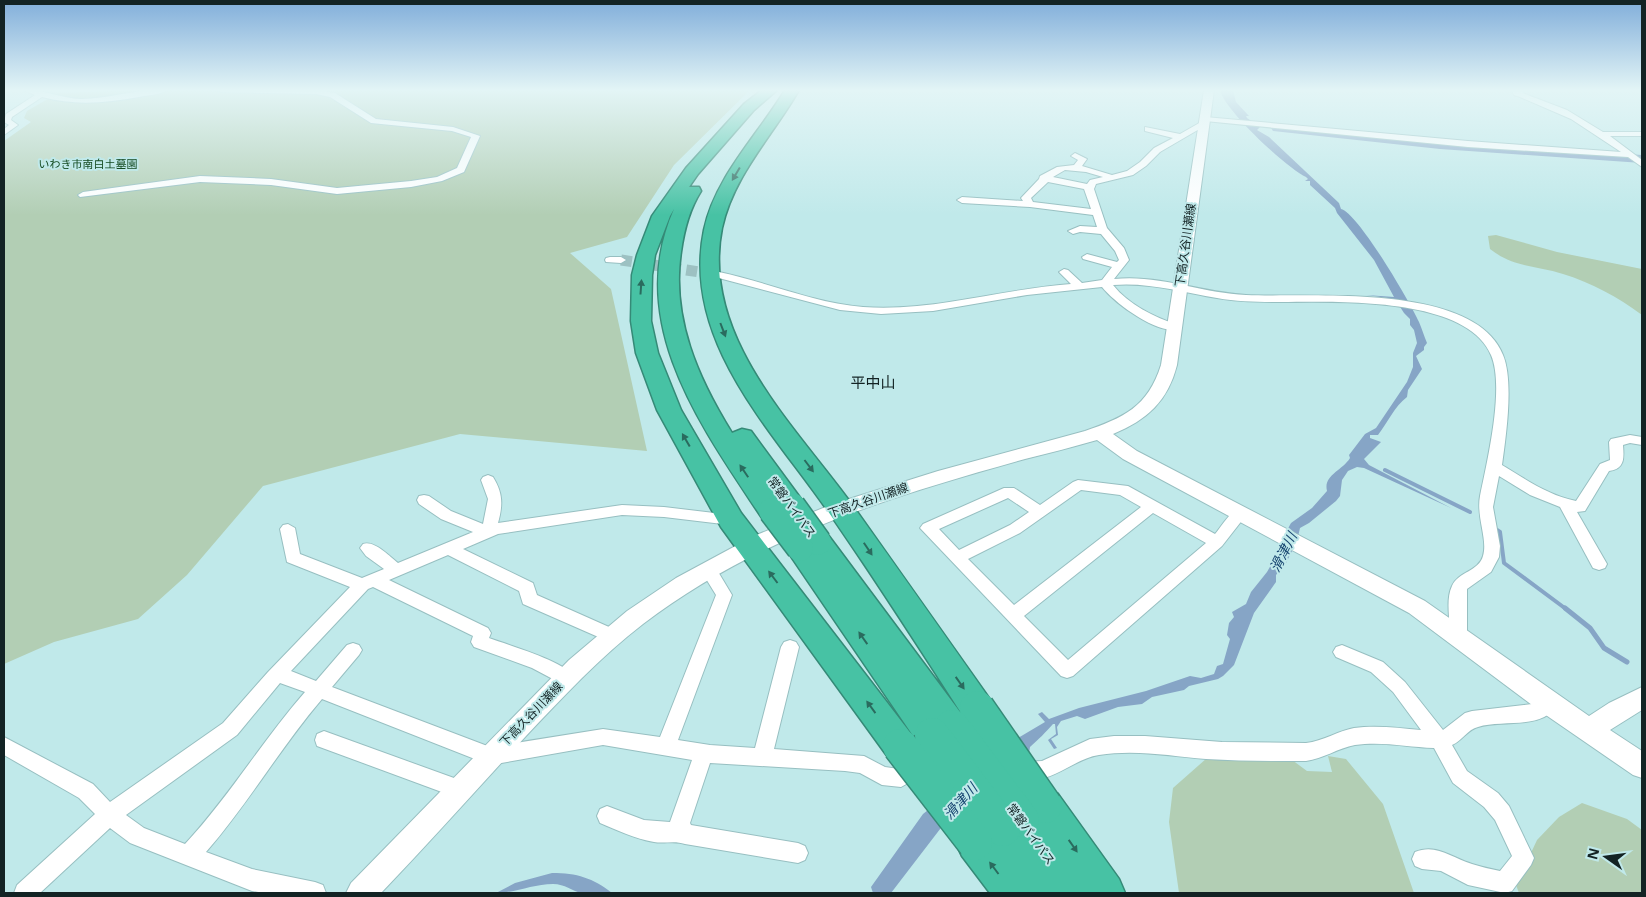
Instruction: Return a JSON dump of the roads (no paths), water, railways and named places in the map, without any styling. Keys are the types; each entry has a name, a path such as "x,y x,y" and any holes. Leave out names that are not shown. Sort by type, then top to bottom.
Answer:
{"highway":[{"path":"726,132 671,200 652,235 642,275 641,321 647,354 654,376 669,410 731,520 751,547 940,729 1011,824 1105,893"},
{"name":"常磐バイパス","path":"738,132 703,175 687,200 677,224 668,257 667,289 670,324 683,363 699,400 809,545 940,729 1011,824 1074,893"},
{"name":"常磐バイパス","path":"751,132 716,176 694,213 687,231 683,250 681,294 691,340 716,397 747,445 782,509"},
{"path":"764,132 735,175 717,213 710,248 711,281 720,324 738,364 758,397 841,509 940,729"},
{"name":"常磐バイパス","path":"1011,824 1050,893"},
{"path":"1011,824 1014,893"}],"main road":[{"name":"下高久谷川瀬線","path":"361,893 458,789 566,678 612,636 642,613 708,569 751,547 841,509 930,480 1098,432 1131,419 1149,405 1160,392 1169,365 1202,132"},
{"path":"1098,432 1130,455 1267,528"},
{"path":"1310,550 1417,608 1458,635 1550,704 1642,766"}],"street":[{"path":"83,195 200,179 271,182 337,190 411,184 440,179 461,170 476,136 462,132"},
{"path":"1161,132 1181,136"},
{"path":"1089,187 1093,182 1130,173 1144,164 1146,159 1157,150 1187,132"},
{"path":"1319,132 1635,158"},
{"path":"1596,132 1635,158"},
{"path":"1599,134 1642,134"},
{"path":"1075,156 1083,159 1076,168"},
{"path":"1020,214 1026,204 1026,198 1057,168 1076,168 1100,173 1110,178"},
{"path":"1037,176 1089,187"},
{"path":"1089,187 1104,231 1120,250 1124,260 1105,283"},
{"path":"962,200 1026,204 1098,214"},
{"path":"1073,231 1104,231"},
{"path":"1087,257 1120,266"},
{"path":"1064,272 1079,286"},
{"path":"719,275 750,280 820,302 881,311 919,308 1129,281 1179,286 1216,296 1385,302 1455,317 1476,327 1489,338 1498,355 1501,392 1500,422 1486,515 1493,546 1488,564 1480,572 1461,583 1458,588 1460,621 1458,635"},
{"path":"1105,283 1112,293 1144,315 1162,324 1174,327"},
{"path":"1494,466 1524,485 1566,505 1580,507 1605,467 1613,466 1617,461 1616,442 1630,439 1642,441"},
{"path":"488,480 496,493 496,500 488,532"},
{"path":"957,558 1015,529 1078,485 1123,490 1217,542"},
{"path":"1040,512 1009,492 928,528 1067,671 1217,542 1240,514"},
{"path":"424,500 446,515 488,532"},
{"path":"1566,505 1600,564"},
{"path":"1013,615 1152,506"},
{"path":"24,893 110,815 230,730 278,674 367,582 495,529 622,510 664,512 731,520"},
{"path":"288,528 294,558 367,582 482,633 480,642 538,663 566,678"},
{"path":"1267,528 1310,550"},
{"path":"368,548 375,556 387,562 395,570"},
{"path":"450,549 527,586 529,599 612,636"},
{"path":"666,747 724,595 708,569"},
{"path":"762,757 790,647"},
{"path":"188,856 219,822 268,752 317,689 353,650"},
{"path":"1342,652 1377,667 1399,688 1439,740 1460,777 1491,800 1502,813 1524,858 1504,883 1468,874 1443,861 1422,859"},
{"path":"278,674 490,756 603,737 704,753 845,762 864,766 882,776 901,778 944,752 961,747 971,749 1027,772 1039,771 1096,746 1136,744 1221,751 1306,752 1319,751 1342,739 1360,736 1439,740 1450,737 1472,719 1536,712 1550,704"},
{"path":"1590,730 1618,711 1642,698"},
{"path":"324,740 458,789"},
{"path":"4,746 86,791 110,815 137,836 252,880 315,893"},
{"path":"704,753 679,824 684,834 798,853"},
{"path":"608,816 635,828 664,834 682,829"}],"water":[{"name":"滑津川","path":"1252,132 1260,132 1269,137 1339,203 1341,209 1349,214 1371,241 1414,312 1427,343 1424,350 1416,356 1422,369 1408,390 1407,397 1395,410 1378,435 1370,435 1370,438 1381,442 1364,459 1369,465 1451,508 1364,468 1357,467 1348,471 1342,480 1340,496 1336,501 1300,528 1297,541 1286,563 1276,575 1276,582 1254,613 1234,665 1223,676 1189,686 1184,690 1152,697 1142,704 1118,707 1085,719 1077,716 1061,721 1057,727 1058,735 1051,739 1057,748 1054,749 1048,740 1056,734 1055,724 1053,724 1030,747 1029,753 947,820 891,893 873,893 871,887 923,814 1018,738 1045,722 1038,714 1042,712 1049,719 1079,708 1146,691 1190,676 1201,678 1214,674 1217,666 1223,664 1230,639 1227,635 1229,623 1234,617 1232,612 1246,604 1251,592 1267,572 1280,549 1291,523 1312,508 1327,491 1330,477 1347,462 1350,458 1349,455 1365,434 1376,428 1407,382 1413,367 1413,353 1417,343 1414,330 1410,325 1410,319 1395,299 1366,295 1394,297 1374,260 1335,208 1310,185 1310,181 1305,181 1308,179 1306,177 1297,172"},
{"path":"552,873 584,877 612,893 581,893 553,884 496,893 515,883"}],"waterway":[{"path":"1314,132 1440,145 1642,159"},
{"path":"1385,470 1470,512"},
{"path":"1497,530 1500,532 1504,563 1566,609"},
{"path":"1565,608 1590,628 1604,648 1627,662"}],"tunnel":[{"path":"621,260 719,275"}],"district":[{"name":"平中山","path":"873,382"}],"park label":[{"name":"いわき市南白土墓園","path":"88,163"}]}
